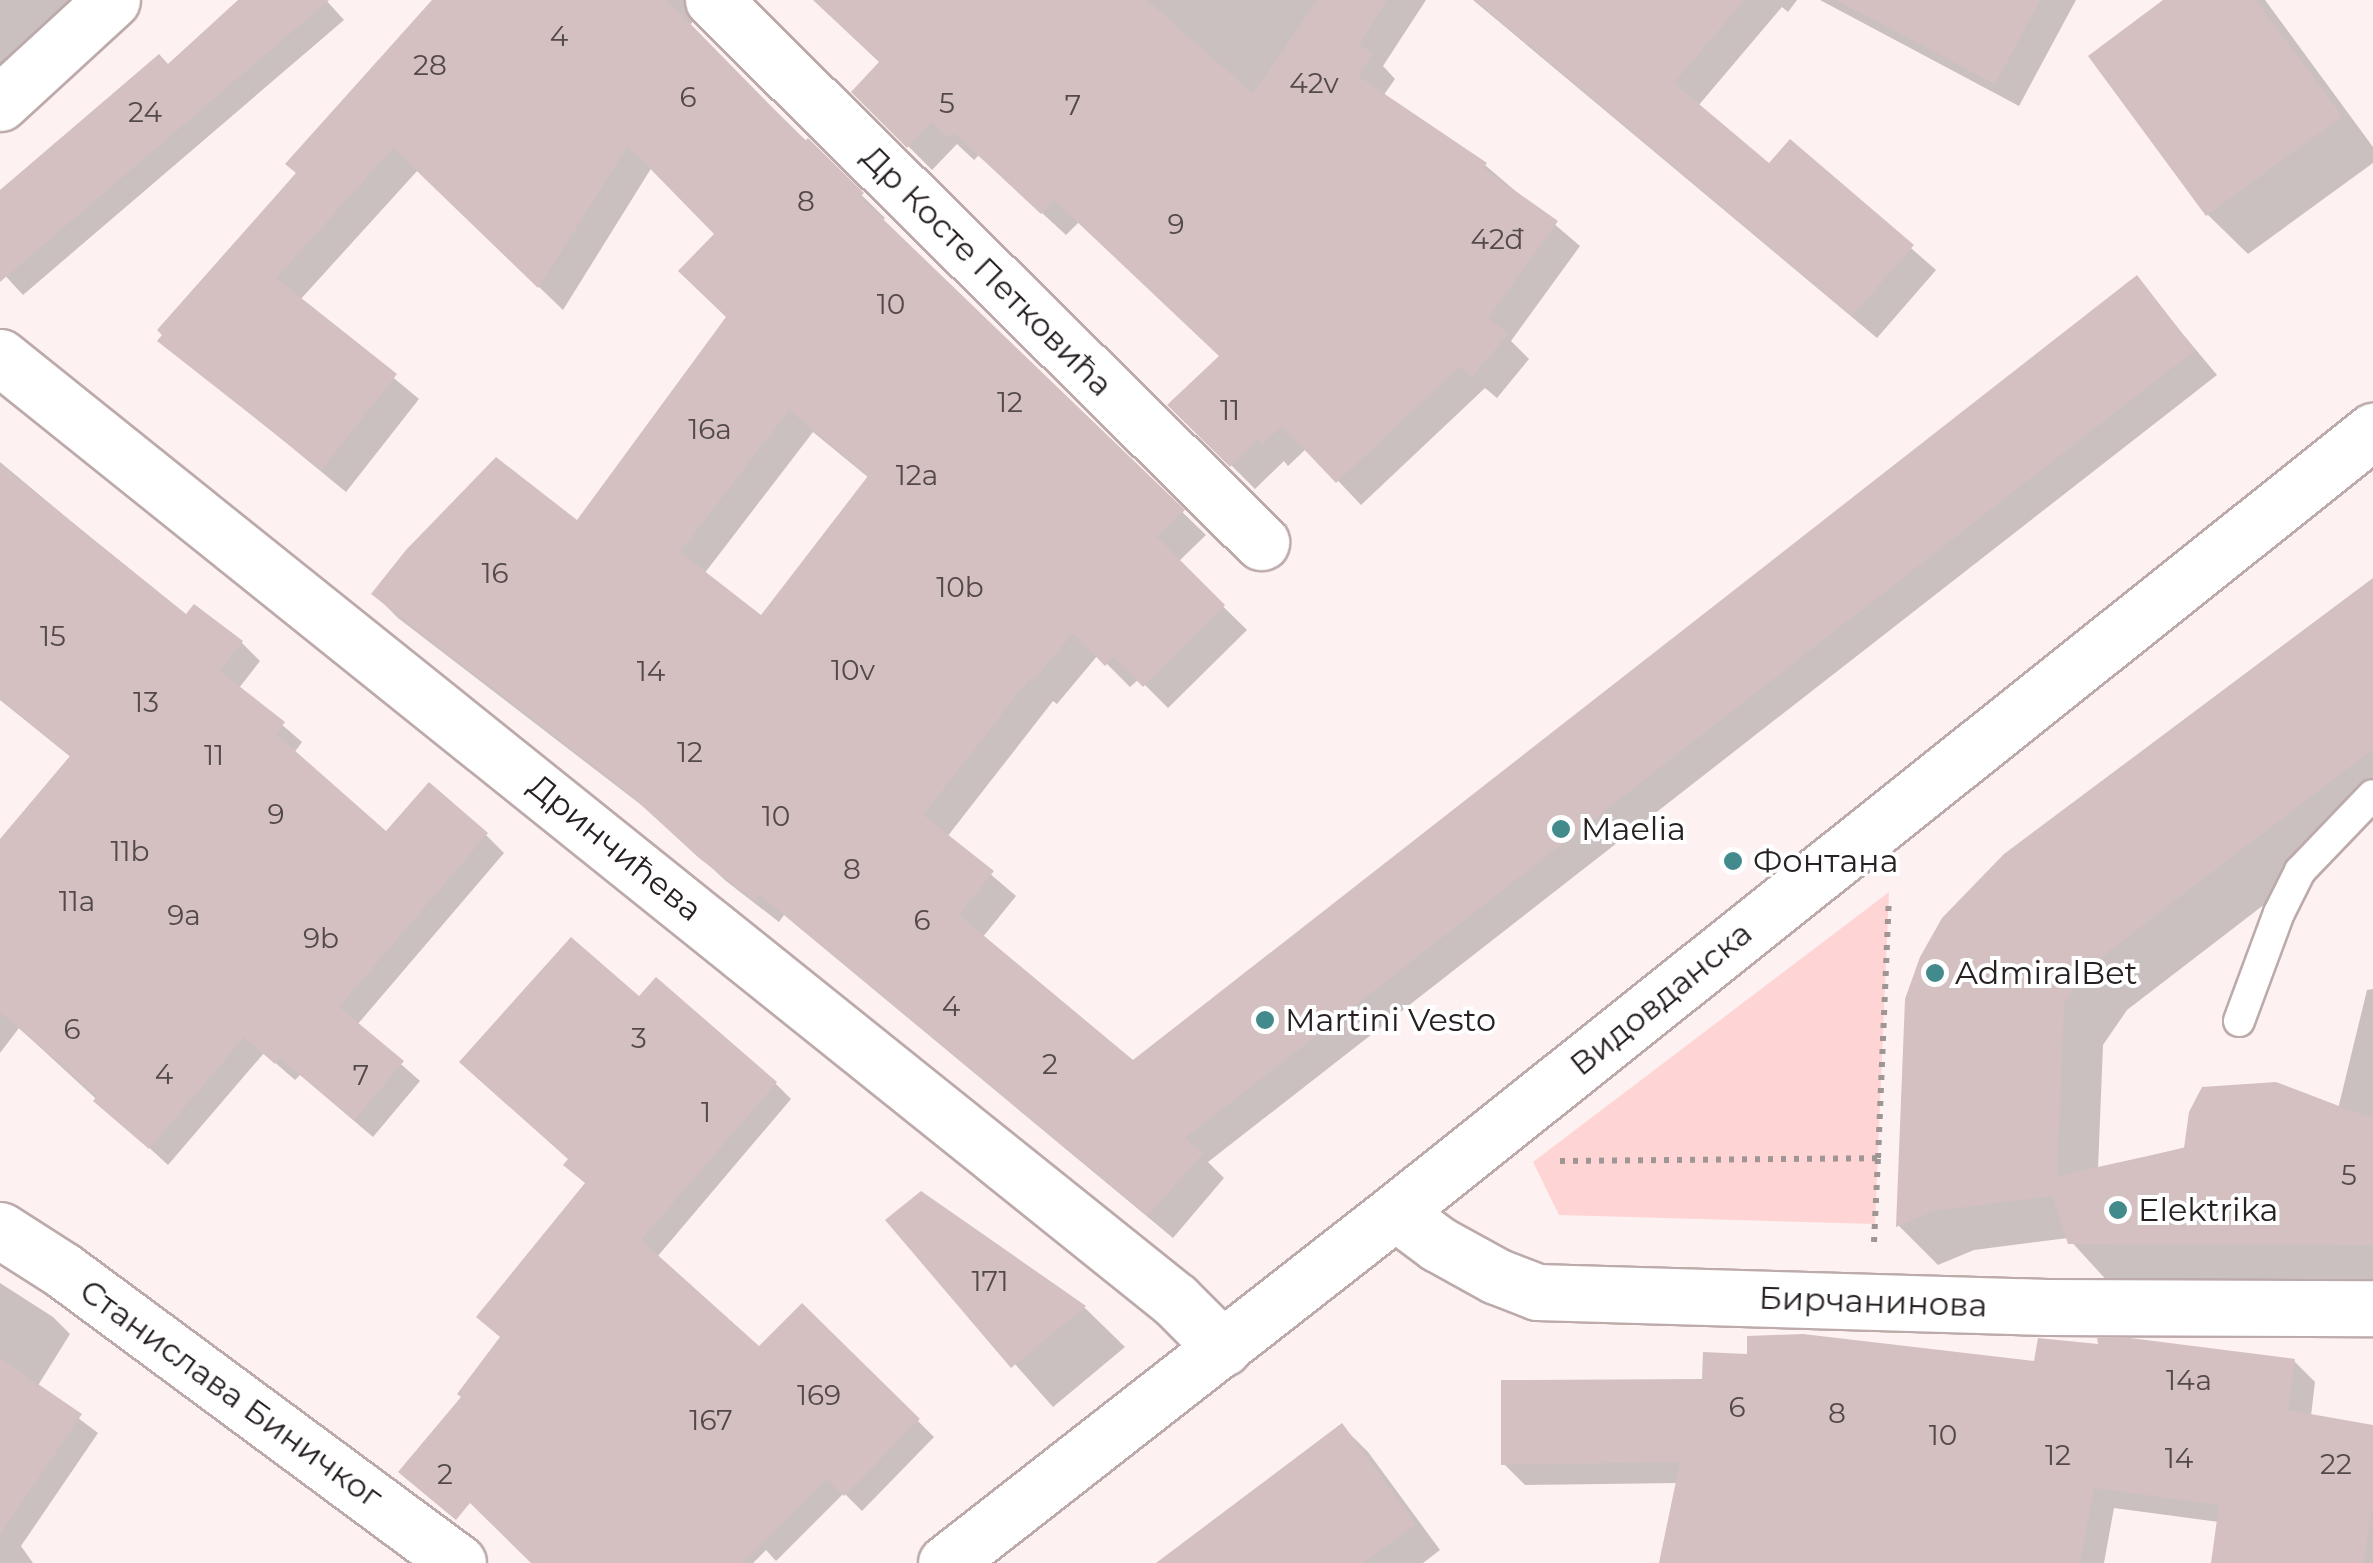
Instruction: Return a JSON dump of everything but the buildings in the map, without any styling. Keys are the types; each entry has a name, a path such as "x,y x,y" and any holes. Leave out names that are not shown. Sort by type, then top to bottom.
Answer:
{"street":[{"path":"0,102 112,0"},
{"name":"Др Косте Петковића","path":"713,0 1261,542"},
{"name":"Дринчићева","path":"0,357 1174,1300 1223,1348"},
{"name":"Видовданска","path":"946,1563 1395,1212 2373,431"},
{"name":"Бирчанинова","path":"1395,1212 1438,1244 1496,1276 1538,1292 1872,1302 2373,1308"},
{"name":"Станислава Биничког","path":"0,1230 79,1282 458,1563"}],"lane":[{"path":"2239,1021 2279,913 2300,870 2373,795"}],"path":[{"path":"1872,1302 1890,892"},
{"path":"1552,1162 1878,1158"}],"shaded area":[{"path":"1889,892 1875,1224 1559,1215 1533,1162"}],"place":[{"name":"Maelia","path":"1561,829"},
{"name":"Фонтана","path":"1733,861"},
{"name":"AdmiralBet","path":"1935,973"},
{"name":"Martini Vesto","path":"1265,1020"},
{"name":"Elektrika","path":"2118,1210"}]}
